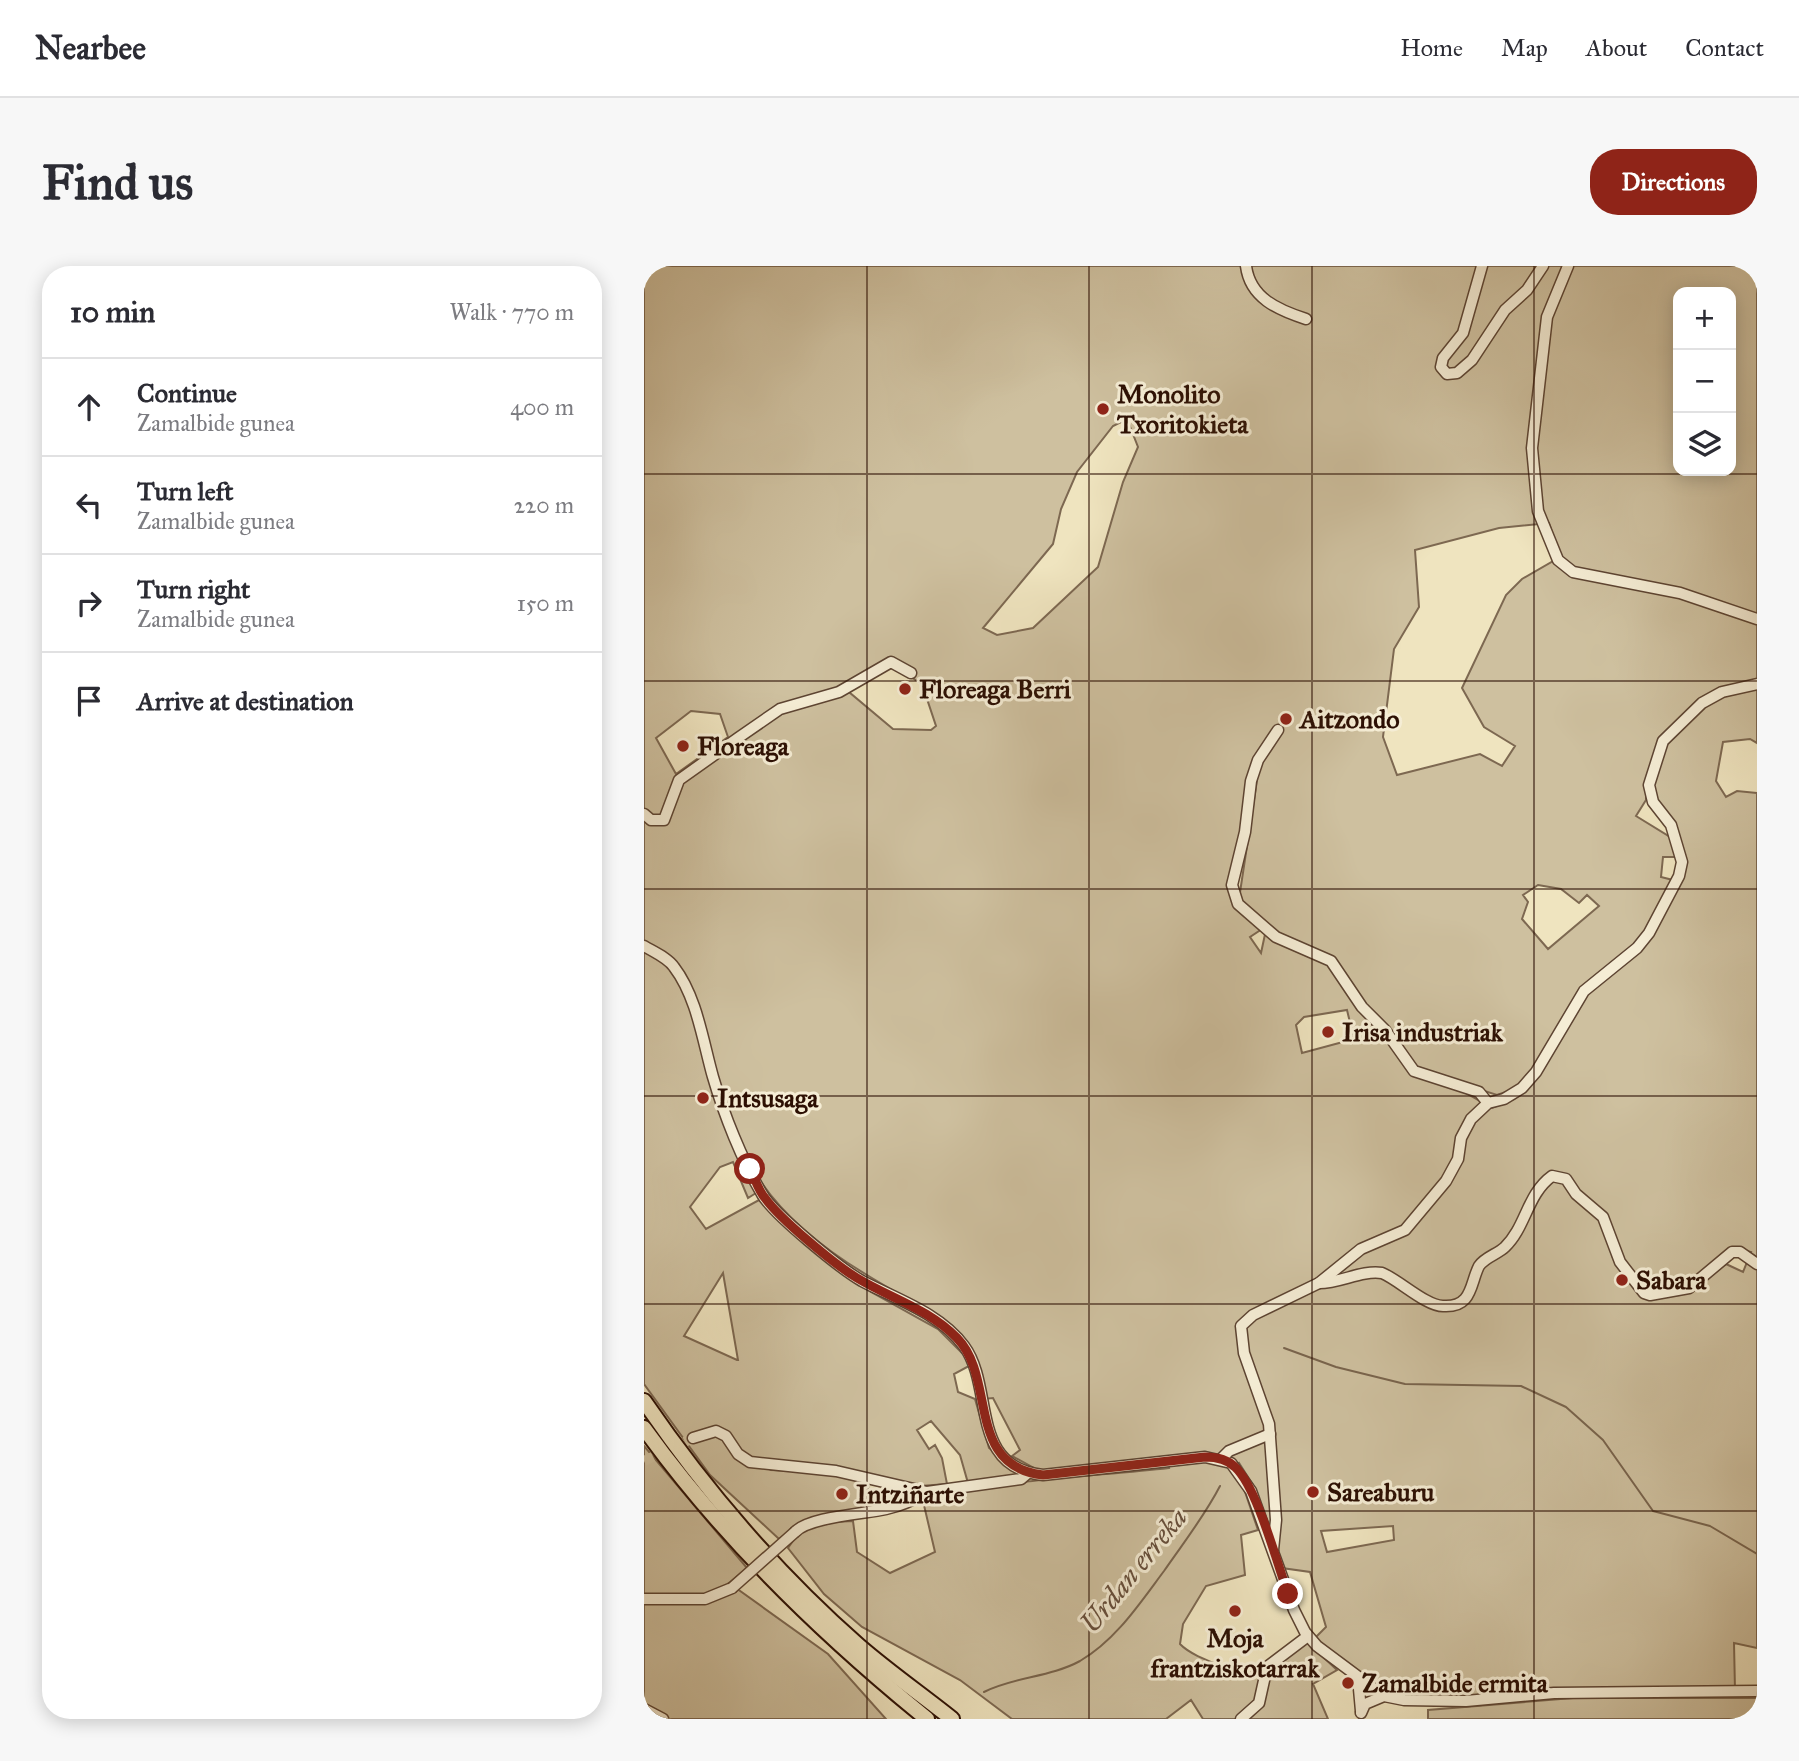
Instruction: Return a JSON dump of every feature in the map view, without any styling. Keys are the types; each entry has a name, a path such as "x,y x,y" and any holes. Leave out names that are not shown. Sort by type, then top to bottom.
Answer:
{"highway":[{"path":"644,1401 695,1474 777,1564 859,1646 952,1719"},
{"path":"644,1428 682,1481 766,1575 849,1656 927,1719"}],"street":[{"path":"1246,266 1253,286 1272,307 1306,318"},
{"path":"1482,266 1463,333 1443,358 1441,367 1447,374 1457,373 1472,360 1505,310 1527,290 1543,266"},
{"path":"1568,266 1547,317 1532,448 1538,511 1558,560 1573,572 1680,593 1757,620"},
{"path":"644,814 651,820 664,820 679,780 780,709 839,692 891,662 911,673"},
{"path":"1273,1553 1276,1520 1270,1434 1266,1411 1244,1353 1241,1326 1253,1315 1319,1283 1361,1249 1405,1230 1446,1181 1458,1159 1461,1138 1471,1119 1488,1103 1504,1099 1522,1088 1536,1072 1584,991 1637,948 1649,933 1679,876 1682,862 1671,825 1653,802 1649,785 1663,741 1702,703 1722,692 1757,684"},
{"path":"1278,730 1258,760 1251,781 1245,832 1232,885 1238,904 1276,937 1331,961 1362,1007 1385,1030 1414,1071 1425,1077 1479,1092 1488,1103"},
{"path":"644,946 674,967 686,991 714,1080 763,1196 854,1276 922,1312 955,1336 972,1359 988,1433 1000,1453 1028,1473 1056,1475 1205,1457 1221,1459 1236,1467 1244,1478 1294,1610 1308,1636 1384,1696 1445,1701 1554,1693 1757,1691"},
{"path":"1319,1283 1332,1283 1373,1272 1382,1273 1432,1302 1443,1306 1455,1304 1466,1298 1473,1289 1480,1265 1506,1247 1537,1187 1552,1176 1566,1179 1576,1194 1603,1217 1611,1247 1644,1293 1650,1295 1689,1288 1732,1252 1740,1252 1757,1264"},
{"path":"693,1438 716,1431 726,1436 738,1454 750,1462 836,1471 927,1492"},
{"path":"1221,1459 1228,1451 1270,1434"},
{"path":"644,1599 705,1599 732,1588 795,1532 813,1521 836,1520 886,1509 927,1492 1020,1479 1028,1473"},
{"path":"1241,1719 1259,1703 1263,1678 1271,1662 1308,1636"},
{"path":"1361,1680 1362,1712"},
{"path":"1362,1712 1384,1696"},
{"path":"644,1709 663,1719"}],"shaded area":[{"path":"644,266 1757,266 1757,681 1727,686 1664,736 1646,788 1646,800 1636,816 1670,837 1677,857 1663,857 1661,877 1673,880 1685,862 1655,797 1654,774 1658,760 1675,734 1709,702 1724,693 1757,687 1757,743 1750,739 1723,742 1716,781 1726,797 1737,791 1757,793 1757,1648 1734,1643 1735,1690 1465,1699 1398,1698 1367,1682 1315,1638 1326,1627 1310,1572 1282,1568 1253,1485 1239,1463 1230,1469 1244,1489 1258,1530 1241,1535 1245,1575 1206,1586 1183,1624 1180,1644 1210,1662 1237,1669 1262,1671 1285,1660 1307,1642 1337,1670 1313,1684 1328,1719 1203,1719 1191,1700 1166,1719 1012,1719 960,1680 862,1627 824,1594 788,1548 800,1531 814,1523 853,1521 857,1552 890,1573 935,1552 923,1501 1013,1483 1169,1468 1166,1457 1041,1472 1012,1456 1020,1450 993,1398 984,1399 977,1373 956,1336 926,1310 852,1266 822,1244 781,1207 759,1179 756,1193 748,1198 733,1162 720,1167 690,1207 706,1229 759,1200 830,1263 871,1292 938,1329 965,1356 969,1366 954,1374 958,1392 975,1399 989,1448 1022,1474 968,1483 960,1455 931,1421 917,1430 929,1449 935,1445 942,1458 947,1484 920,1486 755,1461 771,1470 815,1472 869,1482 867,1496 859,1511 804,1521 779,1539 710,1475 644,1384","holes":["1127,419 1138,447 1123,482 1098,567 1033,628 997,635 983,628 1053,544 1061,509 1077,472 1113,426","1549,523 1560,557 1522,579 1506,595 1462,688 1484,727 1515,746 1502,766 1480,754 1397,775 1383,737 1394,649 1419,607 1415,550 1499,528","891,665 922,684 936,726 931,730 893,729 849,692","691,711 720,714 728,737 676,774 656,738","1250,778 1257,780 1239,899 1267,925 1261,953 1250,937 1262,929 1229,891","1538,885 1561,889 1579,903 1587,895 1599,906 1548,949 1522,919 1528,902 1523,895","1347,1010 1354,1039 1302,1053 1296,1025 1304,1017","1434,1075 1497,1095 1520,1087 1527,1090 1492,1108","1605,1231 1635,1280 1650,1291 1685,1289 1731,1248 1751,1252 1743,1272 1726,1264 1680,1295 1645,1297 1638,1293 1613,1258","723,1273 738,1360 684,1336","1393,1526 1394,1540 1327,1552 1321,1531"]},
{"path":"644,1446 747,1568 729,1583 828,1654 886,1719 644,1719"},
{"path":"1573,1698 1757,1698 1757,1719 1428,1719 1428,1710"}],"waterway":[{"path":"1284,1348 1336,1367 1405,1384 1521,1386 1566,1407 1603,1440 1653,1511 1710,1526 1757,1554"},
{"name":"Urdan erreka","path":"984,1692 1069,1666 1105,1643 1164,1571 1201,1519 1220,1486"}],"tunnel":[{"path":"644,1461 693,1438"}],"place":[{"name":"Monolito Txoritokieta","path":"1103,409"},
{"name":"Floreaga Berri","path":"905,689"},
{"name":"Aitzondo","path":"1286,719"},
{"name":"Floreaga","path":"683,746"},
{"name":"Irisa industriak","path":"1328,1032"},
{"name":"Intsusaga","path":"703,1098"},
{"name":"Sabara","path":"1622,1280"},
{"name":"Sareaburu","path":"1313,1492"},
{"name":"Intziñarte","path":"842,1494"},
{"name":"Moja frantziskotarrak","path":"1235,1611"},
{"name":"Zamalbide ermita","path":"1348,1683"}],"route":[{"path":"750,1169 763,1196 780,1214 854,1276 939,1322 964,1346 972,1359 988,1433 1000,1453 1010,1461 1028,1473 1043,1475 1205,1457 1226,1461 1236,1467 1251,1491 1288,1594"}]}
